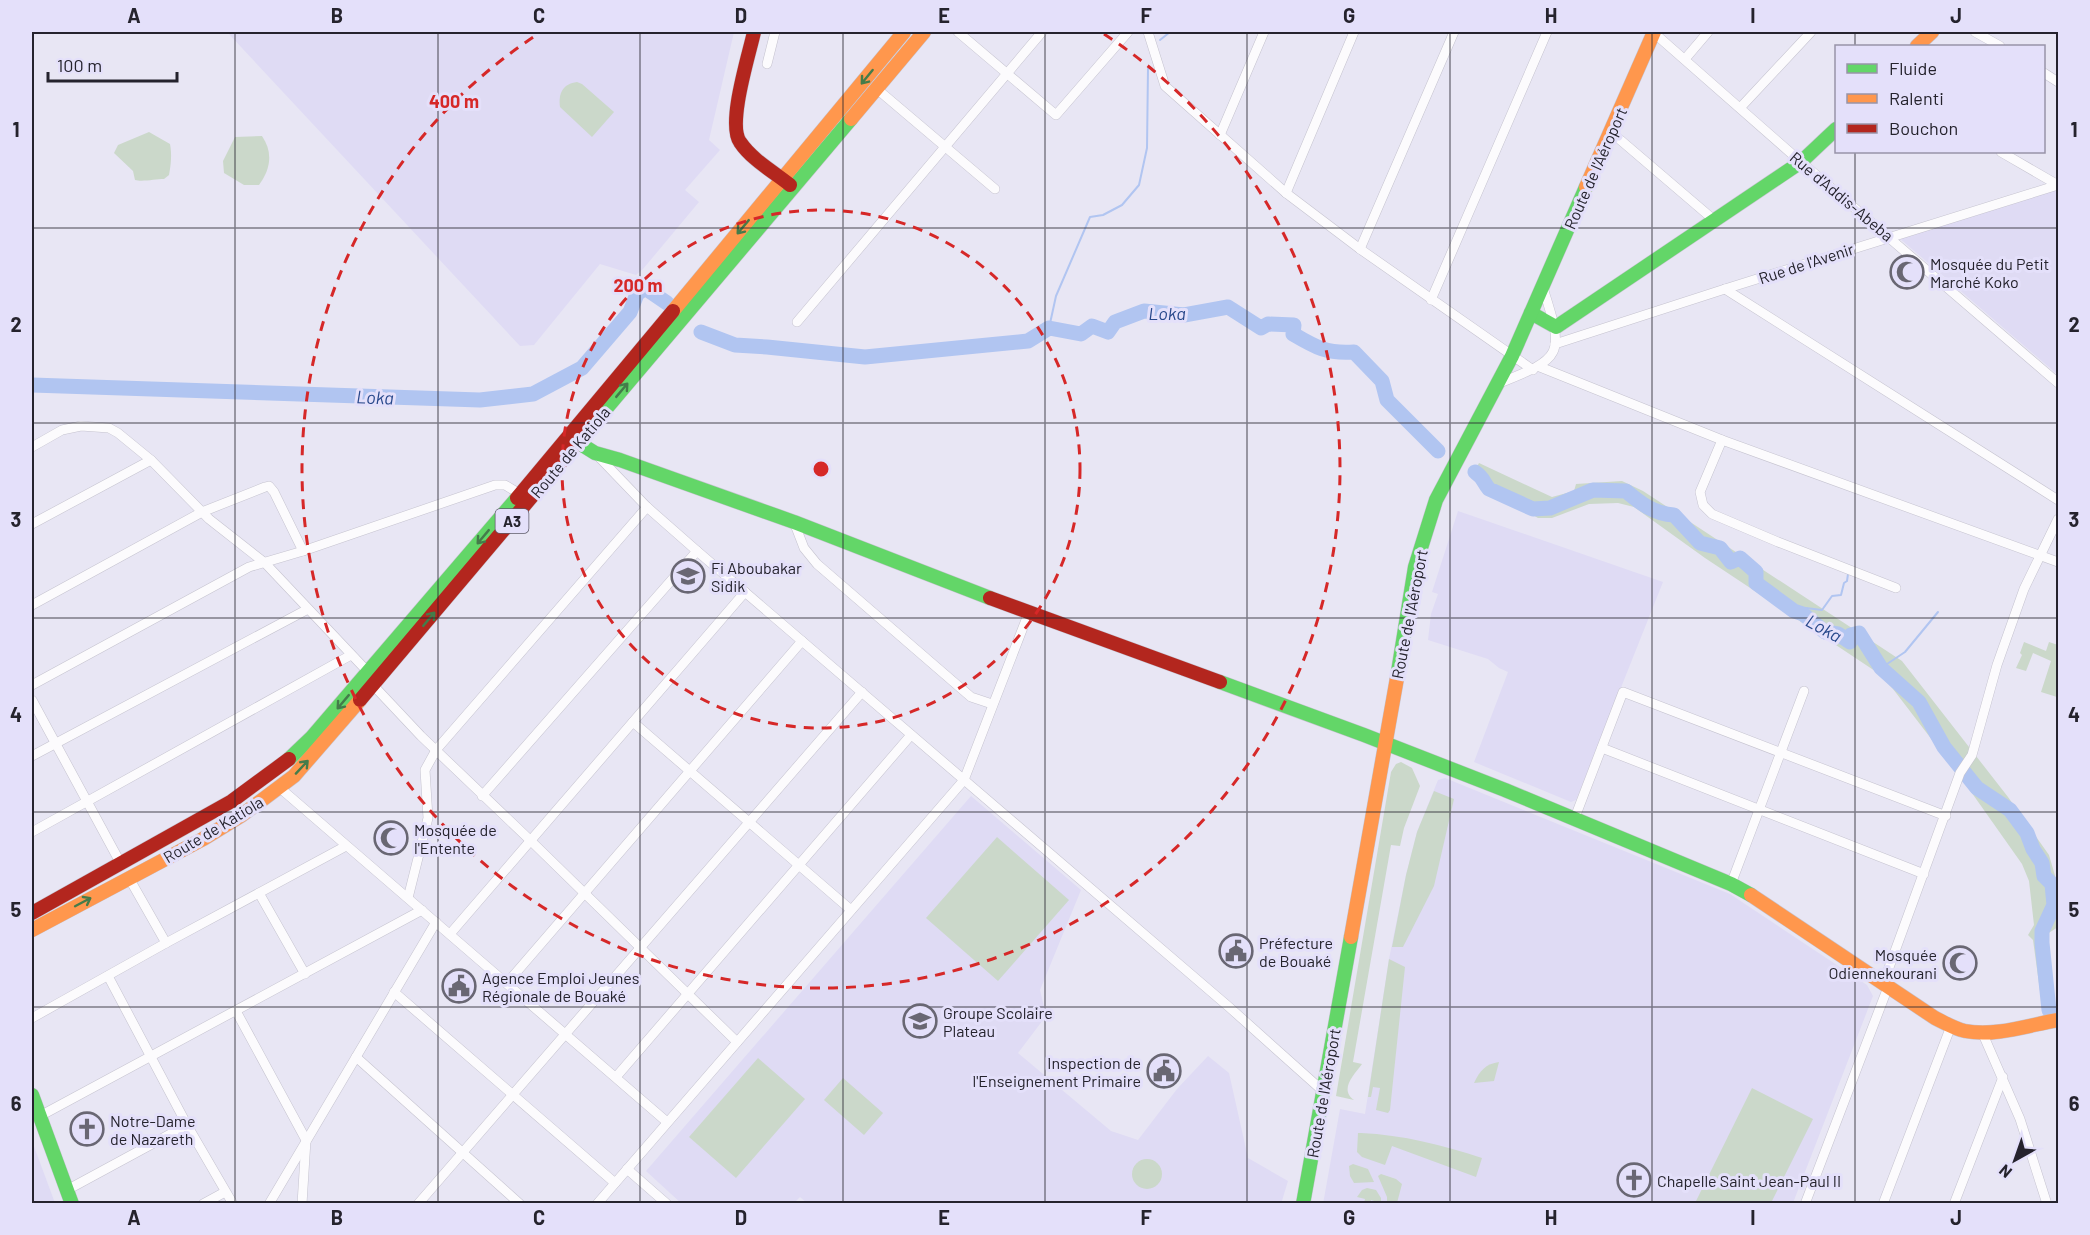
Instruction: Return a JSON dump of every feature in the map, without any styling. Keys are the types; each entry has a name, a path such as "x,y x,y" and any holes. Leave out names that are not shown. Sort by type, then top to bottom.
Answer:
{"main road":[{"path":"754,32 734,130 738,141 788,183"},
{"name":"Route de Katiola","path":"32,914 232,801 282,766 370,679 788,183 904,32"},
{"name":"Route de Katiola","path":"788,183 877,88 924,32"},
{"name":"Route de l'Aéroport","path":"1303,1203 1415,567 1436,500 1512,356 1654,32"},
{"path":"1918,45 1932,32"},
{"path":"1532,313 1556,327 1802,162 1835,130"},
{"path":"573,440 596,453 794,522 950,583 1385,743 1731,884 1753,896 1935,1018 1951,1026 1966,1031 1982,1032 2058,1020"},
{"name":"Route de Katiola","path":"32,930 242,815 280,788 312,756 370,679 520,494 573,440"},
{"path":"32,1095 70,1197"}],"street":[{"path":"767,64 775,32"},
{"path":"958,32 1057,115 1128,32"},
{"path":"797,322 1042,32"},
{"path":"1148,32 1165,86 1286,193 1360,249 1512,356 1536,368 1722,440 2058,562"},
{"path":"1221,135 1264,32"},
{"path":"1286,193 1354,32"},
{"path":"1360,249 1455,32"},
{"path":"1431,300 1547,32"},
{"name":"Rue d'Addis-Abeba","path":"1654,32 2058,383"},
{"path":"1685,59 1708,32"},
{"path":"1740,108 1811,32"},
{"path":"1975,32 1998,45"},
{"path":"2045,74 2058,82"},
{"path":"877,88 995,189"},
{"path":"1611,132 1714,220"},
{"path":"2003,153 2058,185"},
{"name":"Rue de l'Avenir","path":"1555,344 2058,185"},
{"path":"1497,384 1536,368 1549,360 1555,344 1556,327 1543,288"},
{"path":"1725,289 2058,500"},
{"path":"32,447 62,430 94,426 109,428 118,433 151,460 202,512 265,563 436,750 737,1042"},
{"path":"1722,440 1700,492 1702,505 1712,514 1896,588"},
{"path":"596,453 647,507 697,551 1229,1007 1324,1092"},
{"path":"32,524 151,460"},
{"path":"32,686 241,570 495,485 505,485 520,494"},
{"path":"32,605 202,512 269,486 303,551"},
{"path":"408,898 428,818 425,770 436,750 647,507"},
{"path":"1805,1203 1886,986 1923,874 1960,773 1972,755 1997,665 2025,589 2058,519"},
{"path":"794,522 804,548 830,577 971,696 992,704"},
{"path":"482,796 697,551"},
{"path":"450,934 745,592"},
{"path":"32,756 308,609"},
{"path":"597,1203 964,780 1029,612"},
{"path":"507,983 802,641"},
{"path":"32,832 351,655"},
{"path":"1731,884 1804,691"},
{"path":"1574,820 1623,692 1946,816"},
{"path":"418,1203 862,693"},
{"path":"32,700 121,864"},
{"path":"633,722 851,910"},
{"path":"616,1077 911,735"},
{"path":"1602,748 1923,874"},
{"path":"280,788 668,1122"},
{"path":"32,1018 346,846"},
{"path":"129,878 166,943"},
{"path":"259,893 305,974"},
{"path":"40,1116 422,910"},
{"path":"269,1203 436,922"},
{"path":"108,976 186,1125 232,1203"},
{"path":"394,992 615,1183"},
{"path":"236,1011 306,1140 302,1203"},
{"path":"1883,1203 1951,1026"},
{"path":"1982,1032 2020,1119 2047,1203"},
{"path":"356,1057 520,1203"},
{"path":"1954,1203 2003,1077"},
{"path":"70,1197 186,1125"},
{"path":"627,1169 667,1203"},
{"path":"203,1203 225,1192"}],"shaded area":[{"path":"227,32 734,32 709,140 720,150 685,190 699,202 636,275 600,264 534,345 520,346"},
{"path":"2058,182 2058,375 1898,237"},
{"path":"1458,511 1663,582 1576,800 1571,802 1474,762 1508,672 1488,659 1428,640 1431,614 1438,594 1432,592"},
{"path":"1445,778 1730,894 1867,985 1873,996 1793,1203 1323,1204 1340,1109 1365,1114 1389,959 1406,875 1417,832 1438,780"},
{"path":"971,796 1081,890 1040,990 1046,1016 1018,1053 1111,1131 1138,1140 1177,1089 1208,1056 1229,1073 1248,1158 1288,1181 1281,1204 808,1204 800,1197 794,1203 682,1204 646,1171"},
{"path":"32,1141 55,1203 32,1203"}],"green space":[{"path":"577,82 614,112 592,137 560,107 562,90"},
{"path":"149,132 170,144 169,175 164,179 135,180 133,171 114,153 118,145"},
{"path":"262,136 268,148 269,161 266,173 259,185 244,185 224,173 223,161 235,137"},
{"path":"1479,463 1552,497 1574,491 1576,484 1622,481 1643,491 1902,661 2008,797 2049,855 2056,879 2058,927 2044,936 2055,1011 2045,1013 2040,991 2033,940 2028,935 2034,925 2029,881 2022,864 1962,779 1893,689 1878,673 1705,558 1634,507 1618,503 1589,504 1552,518 1538,518 1471,478"},
{"path":"2024,642 2046,651 2049,642 2058,645 2057,697 2041,692 2051,661 2033,653 2026,671 2016,668 2022,655 2020,653"},
{"path":"1401,762 1412,768 1420,786 1404,828 1400,846 1391,845 1353,1062 1362,1064 1348,1087 1350,1096 1354,1100 1336,1096 1391,772 1396,764"},
{"path":"1434,791 1454,799 1434,886 1403,947 1392,947 1417,832"},
{"path":"997,837 1069,900 998,981 926,918"},
{"path":"1389,959 1405,967 1388,1113 1376,1110 1380,1088 1373,1087 1371,1097 1368,1097"},
{"path":"758,1058 805,1099 736,1178 689,1137"},
{"path":"1499,1062 1494,1081 1474,1083 1484,1068"},
{"path":"843,1078 883,1113 864,1135 824,1100"},
{"path":"1752,1088 1813,1119 1771,1203 1700,1203 1696,1201"},
{"path":"1358,1133 1423,1141 1482,1158 1476,1177 1392,1146 1385,1165 1362,1157 1357,1152"},
{"path":"1147,1159 1153,1160 1161,1168 1161,1180 1153,1188 1147,1189 1141,1188 1133,1180 1132,1174 1133,1168 1141,1160"},
{"path":"1353,1164 1368,1169 1374,1182 1354,1183 1350,1176 1349,1166"},
{"path":"1381,1174 1396,1179 1402,1184 1397,1203 1387,1203 1387,1197 1378,1176"},
{"path":"1367,1188 1376,1190 1381,1203 1371,1200 1370,1203 1364,1203 1365,1199 1357,1197 1362,1190"}],"waterway":[{"path":"1160,40 1170,32"},
{"path":"1049,328 1056,296 1090,217 1103,215 1122,205 1139,185 1147,148 1148,68"},
{"name":"Loka","path":"32,385 480,400 533,394 582,368 630,312 637,294 645,288 667,303"},
{"name":"Loka","path":"701,332 735,345 865,357 1028,341 1049,328 1081,334 1092,326 1108,332 1115,322 1144,311 1184,315 1228,307 1261,328 1268,324 1294,325 1293,334 1315,346 1329,351 1354,352 1382,381 1387,400 1438,451"},
{"name":"Loka","path":"1475,472 1489,489 1533,509 1550,508 1593,490 1626,491 1642,504 1674,515 1700,543 1720,548 1731,562 1740,558 1756,572 1756,583 1794,611 1803,614 1825,632 1838,634 1850,642 1851,635 1859,633 1881,668 1919,702 1944,747 1977,788 2010,810 2027,833 2042,863 2044,876 2052,884 2054,905 2042,931 2049,1010"},
{"path":"1803,614 1806,608 1822,610 1832,596 1841,595 1848,574 1851,574"},
{"path":"1881,668 1905,652 1938,612"}],"traffic: fast":[{"path":"583,436 851,119"},
{"path":"1531,313 1556,327 1801,162 1835,130"},
{"path":"1397,678 1415,567 1436,500 1512,356 1586,187"},
{"path":"571,438 595,453 794,522 990,598"},
{"path":"289,759 312,737 517,498"},
{"path":"1220,682 1505,790 1731,884 1751,895"},
{"path":"1303,1204 1351,937"},
{"path":"32,1095 72,1204"}],"traffic: slow":[{"path":"673,311 904,32"},
{"path":"851,119 924,32"},
{"path":"1586,187 1654,32"},
{"path":"1918,45 1932,32"},
{"path":"1351,937 1397,678"},
{"path":"32,930 203,839 242,815 294,776 360,700"},
{"path":"1751,895 1935,1018 1954,1027 1965,1031 1988,1033 2058,1020"}],"traffic: jam":[{"path":"754,32 737,105 737,133 740,142 751,154 790,185"},
{"path":"517,498 673,311"},
{"path":"360,700 583,436"},
{"path":"990,598 1220,682"},
{"path":"32,913 232,801 289,759"}],"place":[{"name":"Mosquée du Petit Marché Koko","path":"1907,272"},
{"name":"Fi Aboubakar Sidik","path":"688,576"},
{"name":"Mosquée de l'Entente","path":"391,838"},
{"name":"Préfecture de Bouaké","path":"1236,951"},
{"name":"Mosquée Odiennekourani","path":"1960,963"},
{"name":"Agence Emploi Jeunes Régionale de Bouaké","path":"459,986"},
{"name":"Groupe Scolaire Plateau","path":"920,1021"},
{"name":"Inspection de l'Enseignement Primaire","path":"1164,1071"},
{"name":"Notre-Dame de Nazareth","path":"87,1129"},
{"name":"Chapelle Saint Jean-Paul II","path":"1634,1180"}]}
